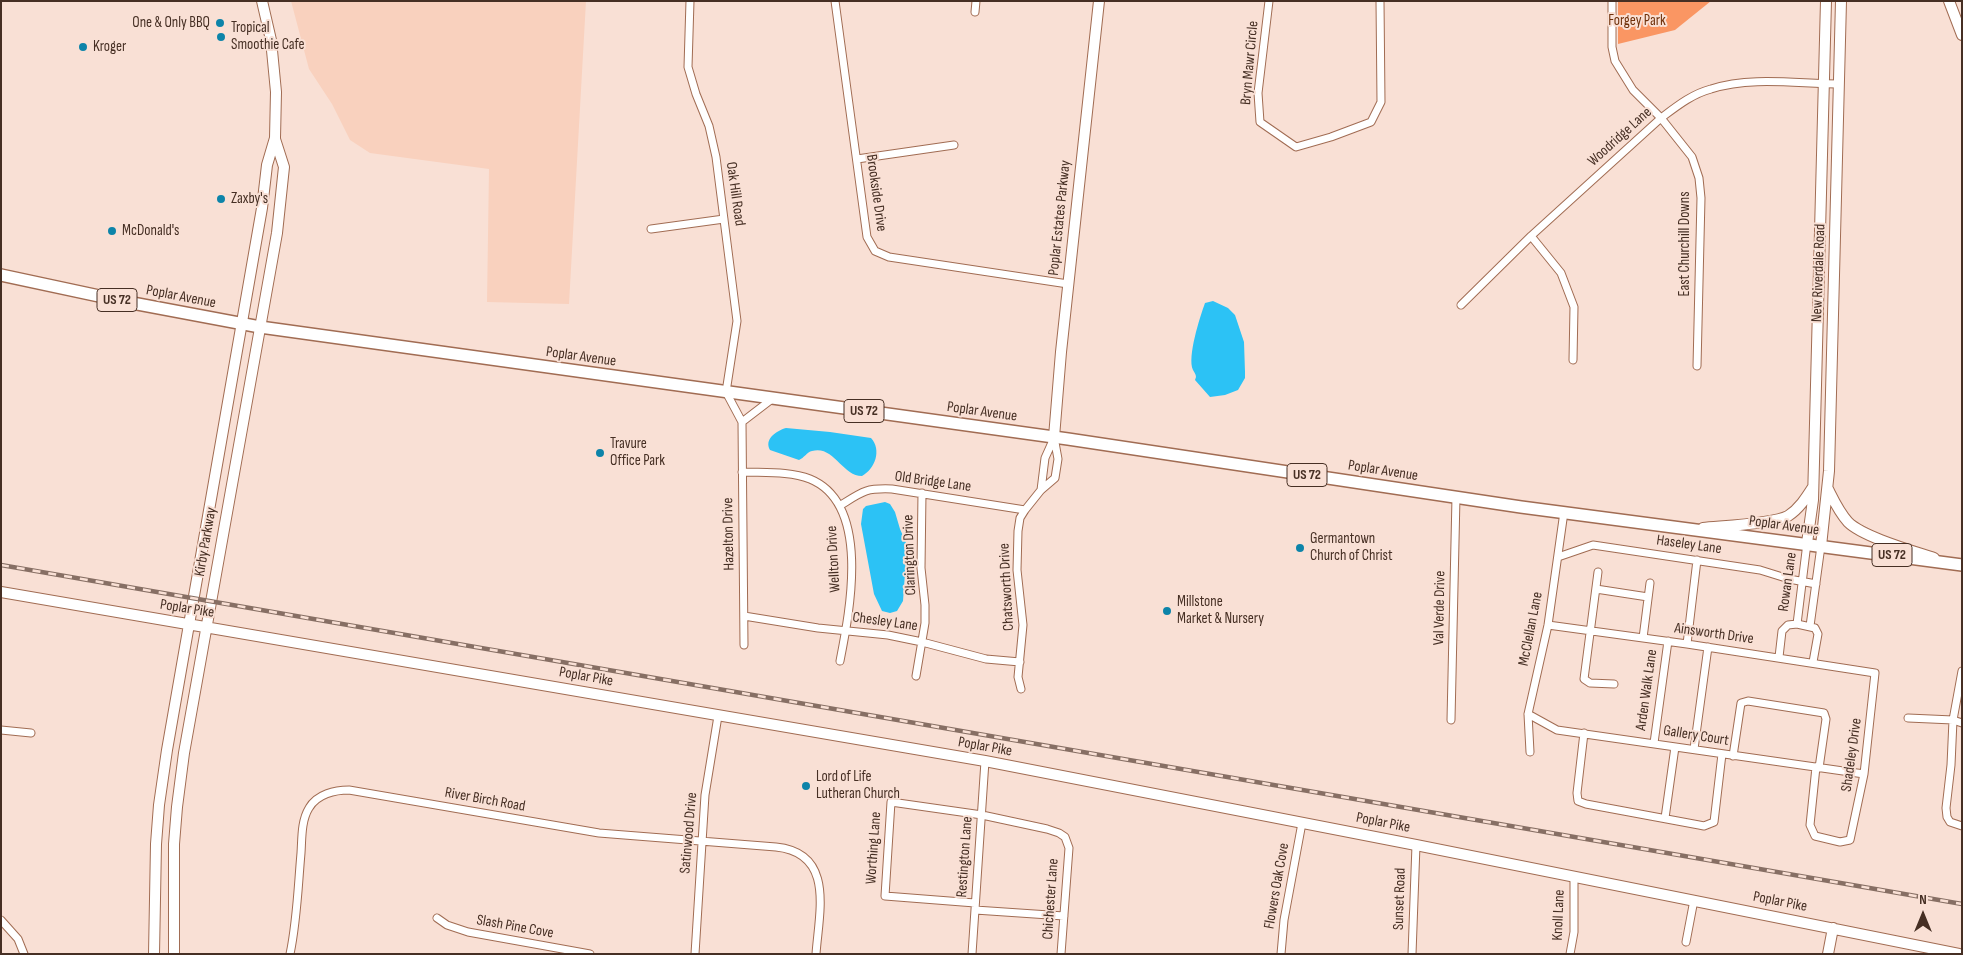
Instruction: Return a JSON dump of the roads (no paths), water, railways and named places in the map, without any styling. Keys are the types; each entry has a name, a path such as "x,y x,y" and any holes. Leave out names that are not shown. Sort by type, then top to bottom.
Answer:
{"main road":[{"name":"Kirby Parkway","path":"154,954 156,844 159,805 167,750 262,208 267,165 275,138 276,92 274,66 262,1"},
{"name":"Poplar Estates Parkway","path":"1054,438 1068,284 1099,1"},
{"name":"New Riverdale Road","path":"1808,544 1814,486 1826,1"},
{"name":"New Riverdale Road","path":"1821,546 1828,487 1841,1"},
{"path":"1949,1 1962,34"},
{"name":"Kirby Parkway","path":"174,954 174,844 177,807 189,723 260,327 283,182 284,167 275,138"},
{"name":"Poplar Avenue","path":"1,275 127,302 260,327 1054,438 1456,497 1962,565"},
{"path":"1696,529 1780,520 1792,513 1804,501 1814,486"},
{"path":"1828,487 1838,510 1850,524 1868,534 1947,563"},
{"name":"Poplar Pike","path":"1,592 985,762 1416,845 1959,954"},
{"path":"1828,954 1833,928"}],"street":[{"name":"Oak Hill Road","path":"690,1 688,67 696,94 709,126 716,157 737,321 726,392"},
{"name":"Brookside Drive","path":"835,1 867,237 875,251 889,257 1068,284"},
{"path":"975,12 976,1"},
{"name":"Bryn Mawr Circle","path":"1269,1 1258,92 1260,118 1262,125 1296,147 1331,137 1371,122 1381,102 1380,1"},
{"name":"East Churchill Downs","path":"1612,1 1611,27 1615,62 1632,90 1661,118 1692,157 1699,178 1701,198 1697,366"},
{"name":"Woodridge Lane","path":"1461,305 1531,236 1661,118 1684,101 1710,89 1732,84 1754,82 1839,84"},
{"path":"857,159 954,144"},
{"path":"651,229 724,219"},
{"path":"1531,236 1561,273 1574,307 1573,360"},
{"name":"Hazelton Drive","path":"726,392 742,422 744,645"},
{"path":"742,422 772,399"},
{"name":"Chatsworth Drive","path":"1040,491 1046,458 1054,438"},
{"name":"Chatsworth Drive","path":"1021,689 1018,677 1023,625 1017,570 1018,530 1020,518 1025,510 1040,491 1055,478 1058,470 1058,459 1054,438"},
{"name":"Wellton Drive","path":"742,472 794,475 810,479 830,492 841,505 848,524 851,572 846,630 840,661"},
{"name":"Old Bridge Lane","path":"841,505 859,493 872,488 922,493 1025,510"},
{"name":"Clarington Drive","path":"916,676 922,642 925,605 921,568 922,493"},
{"name":"Val Verde Drive","path":"1451,720 1456,497"},
{"name":"McClellan Lane","path":"1530,752 1528,714 1548,625 1564,512"},
{"name":"Rowan Lane","path":"1797,624 1808,544"},
{"name":"Haseley Lane","path":"1558,557 1592,545 1760,570 1789,580 1816,584"},
{"name":"Rowan Lane","path":"1810,626 1821,546"},
{"path":"1687,644 1697,560"},
{"path":"1598,572 1584,679 1590,683 1614,684"},
{"path":"1643,638 1650,583"},
{"path":"1596,589 1648,597"},
{"name":"Chesley Lane","path":"744,616 818,628 888,635 986,659 1020,662"},
{"name":"Rowan Lane","path":"1778,658 1782,631 1788,625 1797,624 1815,628 1818,634 1813,662"},
{"name":"Ainsworth Drive","path":"1548,625 1813,662 1875,673"},
{"name":"Arden Walk Lane","path":"1654,743 1668,641"},
{"path":"1694,749 1708,647"},
{"path":"1962,671 1952,720 1951,765 1946,808 1947,817 1950,822 1962,826"},
{"name":"Shadeley Drive","path":"1817,767 1810,825 1815,836 1840,842 1850,840 1864,774 1875,673"},
{"path":"1733,756 1741,703 1744,701 1757,702 1824,713 1826,719 1817,767"},
{"name":"Gallery Court","path":"1528,714 1557,730 1864,774"},
{"name":"Satinwood Drive","path":"694,954 701,842 708,778 718,716"},
{"path":"1908,718 1952,720 1962,723"},
{"path":"1,730 31,732"},
{"path":"1584,733 1576,793 1578,801 1704,826 1714,822 1722,754"},
{"path":"1665,818 1675,746"},
{"name":"Restington Lane","path":"972,954 985,762"},
{"name":"River Birch Road","path":"290,954 294,933 304,824 309,807 314,801 330,792 340,790 357,791 617,836 783,848 795,851 807,860 816,874 820,886 816,954"},
{"name":"Chichester Lane","path":"891,802 982,815 1059,832 1065,837 1068,842 1061,954"},
{"name":"Worthing Lane","path":"891,802 885,896 975,906"},
{"name":"Flowers Oak Cove","path":"1281,954 1284,920 1302,823"},
{"name":"Sunset Road","path":"1412,954 1416,845"},
{"name":"Knoll Lane","path":"1570,954 1574,932 1574,877"},
{"path":"1686,942 1694,900"},
{"path":"975,906 1064,916"},
{"name":"Slash Pine Cove","path":"437,918 447,925 468,932 590,954"},
{"path":"1,920 18,939 24,954"}],"water":[{"path":"1213,301 1228,308 1235,315 1244,342 1245,378 1238,390 1225,395 1210,397 1195,380 1192,356 1195,337 1205,303"},
{"path":"786,428 871,438 876,448 876,459 867,473 862,476 855,475 832,456 820,450 810,452 799,460 770,450 769,442 772,436"},
{"path":"885,502 890,504 895,512 907,545 903,601 897,611 890,613 882,611 874,594 861,524 863,509 866,506"}],"railway":[{"path":"1,565 1962,904"}],"place":[{"name":"One & Only BBQ","path":"220,23"},
{"name":"Tropical Smoothie Cafe","path":"221,37"},
{"name":"Kroger","path":"83,47"},
{"name":"Zaxby's","path":"221,199"},
{"name":"McDonald's","path":"112,231"},
{"name":"Travure Office Park","path":"600,453"},
{"name":"Germantown Church of Christ","path":"1300,548"},
{"name":"Millstone Market & Nursery","path":"1167,611"},
{"name":"Lord of Life Lutheran Church","path":"806,786"}],"park label":[{"name":"Forgey Park","path":"1637,21"}]}
